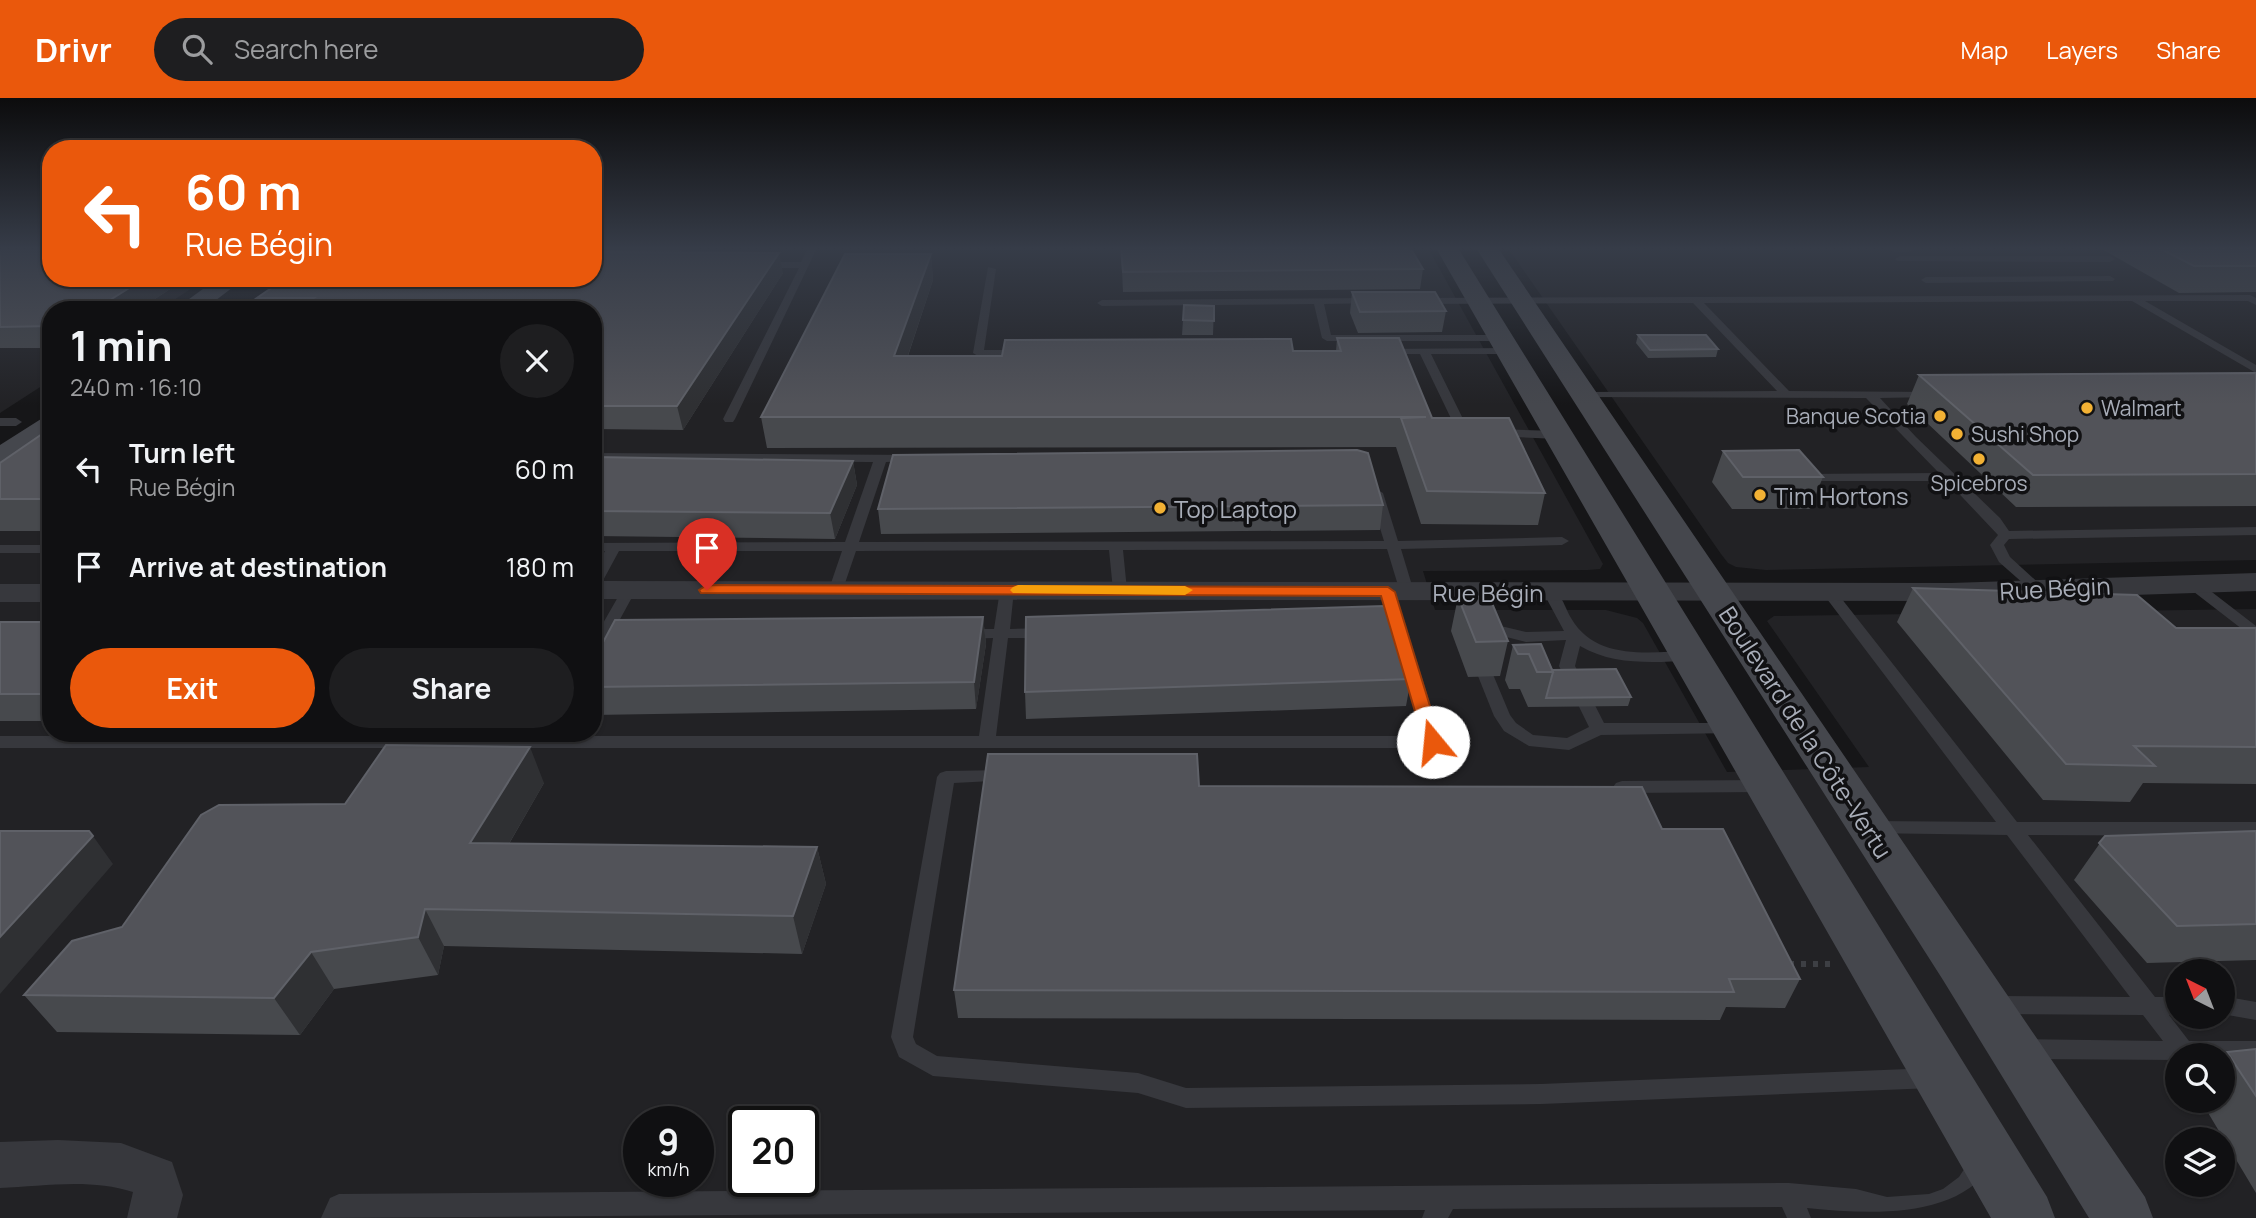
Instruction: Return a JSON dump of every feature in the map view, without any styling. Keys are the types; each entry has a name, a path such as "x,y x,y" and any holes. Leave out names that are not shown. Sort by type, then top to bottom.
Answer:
{"main road":[{"name":"Boulevard de la Côte-Vertu","path":"1521,300 1870,828 2123,1218"},
{"path":"1479,301 2025,1218"},
{"path":"15,437 42,408"}],"street":[{"name":"Rue Bégin","path":"602,588 1397,592 1459,598 1550,592 1829,592 2256,582"},
{"path":"0,593 42,593"},
{"path":"0,1165 106,1164 147,1173 155,1178 154,1202"}],"lane":[{"path":"729,419 788,300"},
{"path":"986,300 978,353 1033,352"},
{"path":"1414,301 1510,300"},
{"path":"1696,300 1786,394"},
{"path":"2136,300 2256,370"},
{"path":"1318,301 1327,338 1504,345"},
{"path":"1102,303 1387,301"},
{"path":"1368,351 1424,351 1504,345"},
{"path":"1424,351 1464,433 1558,435"},
{"path":"1869,394 1995,521 2005,535"},
{"path":"1585,395 1941,394"},
{"path":"602,457 922,458"},
{"path":"836,589 880,458"},
{"path":"1790,478 1950,477"},
{"path":"602,739 1433,742 1392,630 1397,592 1392,545 1374,484"},
{"path":"2005,535 2256,531"},
{"path":"2005,535 1997,545 2001,556 2038,589"},
{"path":"602,547 1392,545 1562,541"},
{"path":"1116,546 1120,590"},
{"path":"602,570 614,547"},
{"path":"0,549 42,548"},
{"path":"2190,582 2256,633"},
{"path":"602,631 629,590"},
{"path":"987,742 1007,590"},
{"path":"1550,592 1575,635 1589,646 1615,656 1690,656"},
{"path":"1829,592 2178,1043"},
{"path":"1468,620 1527,643 1575,635"},
{"path":"947,634 1057,633"},
{"path":"1575,635 1567,666 1598,729"},
{"path":"602,637 645,637"},
{"path":"1546,667 1567,666"},
{"path":"1486,676 1502,716 1510,727 1529,740 1569,744 1598,729 1732,729"},
{"path":"0,742 42,740"},
{"path":"1030,776 946,777 902,1037 907,1050 933,1066 1139,1083 1186,1098 1541,1094 1942,1079"},
{"path":"1602,787 1767,786"},
{"path":"1870,828 2256,829"},
{"path":"1999,1027 2165,1006"},
{"path":"2235,1007 2256,1011"},
{"path":"1999,1027 2165,1049"},
{"path":"2235,1051 2256,1051"},
{"path":"332,1218 339,1206 1440,1208 1789,1195 1856,1201 1892,1214 1951,1198 1968,1185 1987,1154"},
{"path":"1789,1195 1799,1218"}],"path":[{"path":"1779,964 1843,964"}],"shaded area":[{"path":"0,300 174,300 42,301 42,386 0,413"},
{"path":"1457,300 1603,564 1600,569 1588,570 1423,571 1435,610 1606,610 1637,618 1643,623 1727,772 1869,767 1767,621 1774,616 2256,609 2256,1218 0,1218 0,483 42,454 42,742 602,742 602,301 258,301"},
{"path":"1544,300 2256,300 2256,560 1766,570 1736,567 1728,563"}],"building":[{"path":"0,300 110,300 42,301 42,326 0,327"},
{"path":"747,300 677,406 602,406 602,301 310,301"},
{"path":"821,300 914,300 894,356 1002,356 1005,340 1291,339 1293,351 1341,351 1337,338 1399,338 1432,418 1509,418 1545,493 1427,491 1401,418 1426,417 761,417"},
{"path":"1355,300 1440,300 1446,311 1360,312"},
{"path":"1184,305 1214,306 1214,321 1183,320"},
{"path":"1638,335 1706,335 1718,349 1650,350"},
{"path":"2256,373 2256,474 2033,475 1919,375"},
{"path":"42,434 42,499 0,499 0,463"},
{"path":"1357,450 1368,453 1383,505 878,509 893,455"},
{"path":"1799,450 1823,477 1743,477 1723,451"},
{"path":"602,457 853,461 830,513 602,511"},
{"path":"1913,588 2137,595 2176,628 2256,628 2256,747 2134,746 2155,766 2066,764"},
{"path":"1489,596 1508,641 1476,642 1458,597"},
{"path":"1384,606 1411,679 1025,692 1026,617"},
{"path":"983,617 974,682 602,687 602,644 615,620"},
{"path":"0,622 42,622 42,694 0,694"},
{"path":"1541,644 1553,672 1537,672 1529,654 1518,654 1513,645"},
{"path":"1616,669 1631,697 1546,698 1553,670"},
{"path":"386,745 530,747 470,843 817,847 793,916 425,909 418,937 311,952 274,998 24,995 72,941 122,927 201,815 219,805 345,804"},
{"path":"988,754 1197,754 1199,786 1642,787 1662,829 1723,829 1800,979 1729,979 1734,992 954,990"},
{"path":"0,831 89,831 93,836 0,937"},
{"path":"2256,831 2256,924 2177,926 2099,843 2105,836"},
{"path":"2256,1049 2256,1096 2235,1064 2235,1051"}],"slow traffic":[{"path":"1018,590 1185,590"}],"place":[{"name":"Walmart","path":"2087,408"},
{"name":"Banque Scotia","path":"1940,416"},
{"name":"Sushi Shop","path":"1957,434"},
{"name":"Spicebros","path":"1979,459"},
{"name":"Tim Hortons","path":"1760,495"},
{"name":"Top Laptop","path":"1160,508"}],"route":[{"path":"707,590 1388,592 1433,742"}]}
